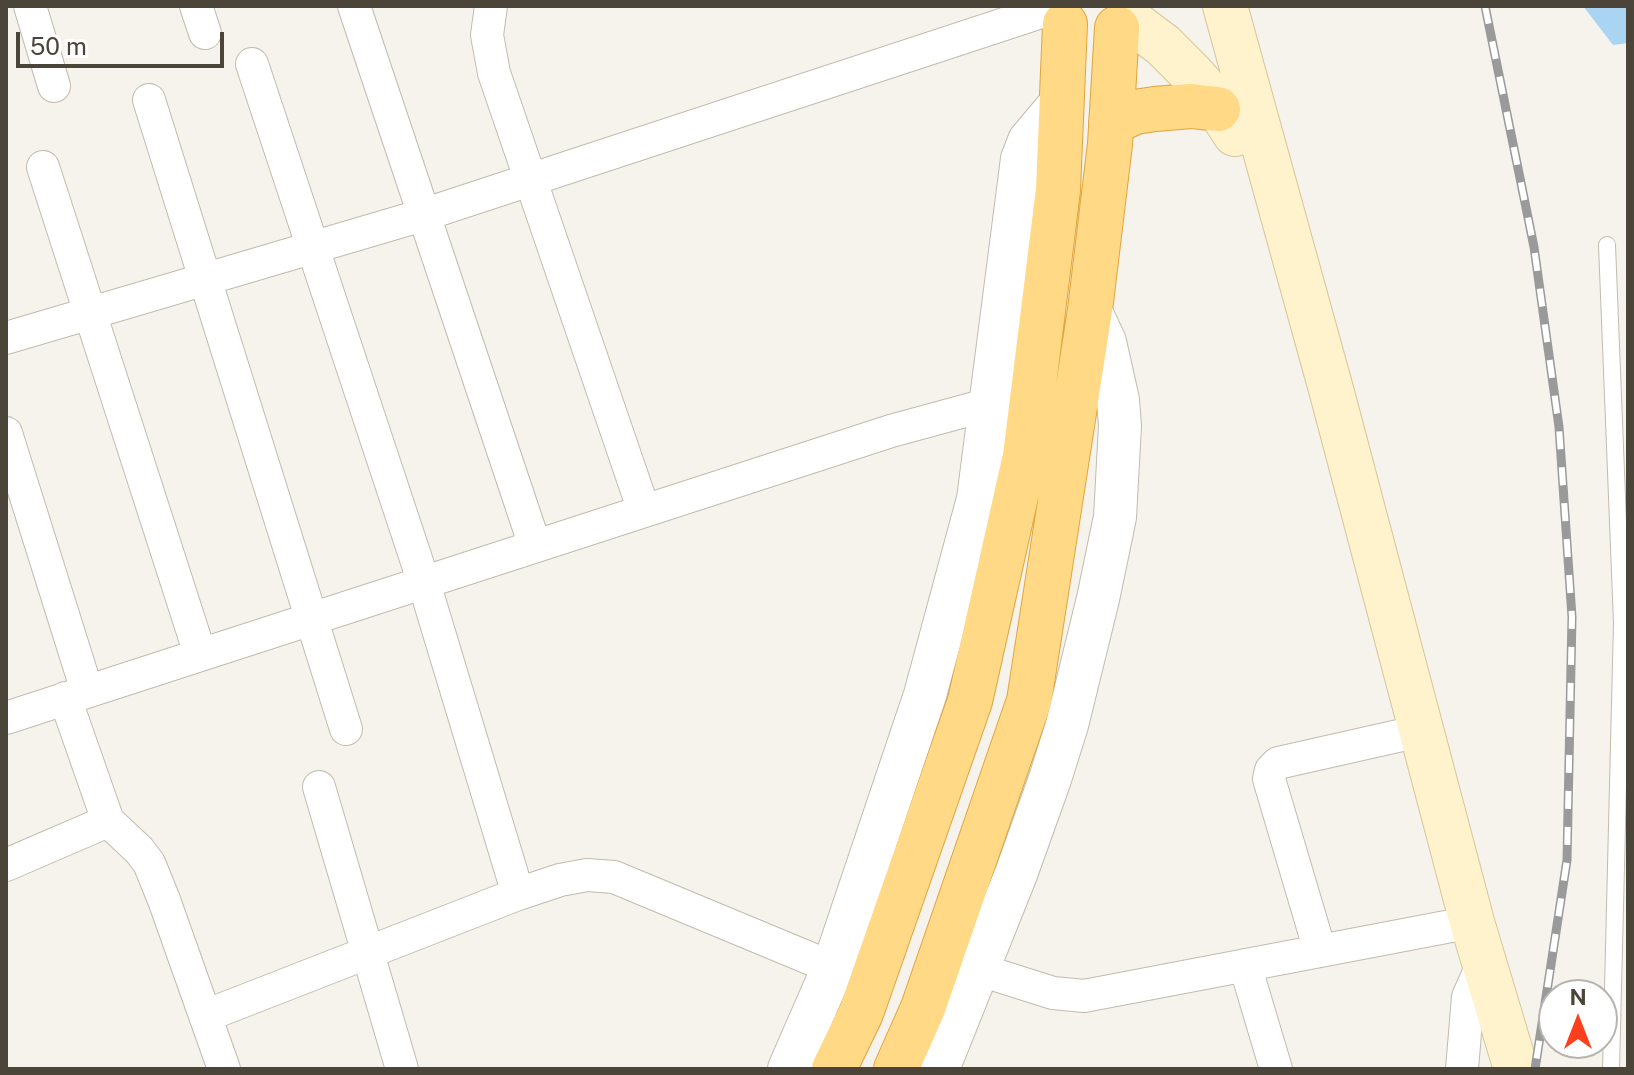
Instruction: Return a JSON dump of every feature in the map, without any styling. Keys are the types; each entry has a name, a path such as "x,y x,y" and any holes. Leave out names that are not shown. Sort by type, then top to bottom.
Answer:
{"highway":[{"path":"1057,13 1085,31 1102,32 1130,19"},
{"path":"834,1069 861,1013 970,701 1025,456 1058,190 1061,103 1057,13"},
{"path":"896,1069 923,1008 1029,701 1090,310 1111,123 1130,19"},
{"path":"1111,123 1135,112 1155,109 1191,106 1218,109"}],"main road":[{"path":"1225,6 1332,393 1420,731 1516,1069"},
{"path":"1130,19 1163,45 1208,92 1274,188"}],"street":[{"path":"30,6 54,86"},
{"path":"354,6 535,546"},
{"path":"491,6 487,35 494,73 644,511"},
{"path":"6,338 423,215 1057,13"},
{"path":"252,64 424,583 518,894"},
{"path":"149,100 346,729"},
{"path":"789,1069 833,968 925,695 978,499 1022,159 1029,141 1061,103"},
{"path":"43,167 200,654"},
{"path":"938,1069 1016,874 1067,725 1115,517 1120,426 1118,400 1105,342 1090,310"},
{"path":"6,718 891,431 990,404"},
{"path":"6,433 108,821 149,863 224,1069"},
{"path":"1320,951 1269,779 1271,770 1278,763 1420,731"},
{"path":"319,787 402,1069"},
{"path":"6,865 108,821"},
{"path":"205,1016 518,894 587,875 614,877 833,968"},
{"path":"977,969 1053,993 1084,996 1320,951 1478,941 1468,997 1462,1069"},
{"path":"1245,965 1276,1069"}],"lane":[{"path":"1607,245 1622,623 1611,1069"}],"water":[{"path":"1583,6 1628,6 1628,43 1613,45"}],"railway":[{"path":"1485,6 1534,247 1559,427 1572,617 1567,860 1535,1069"}]}
